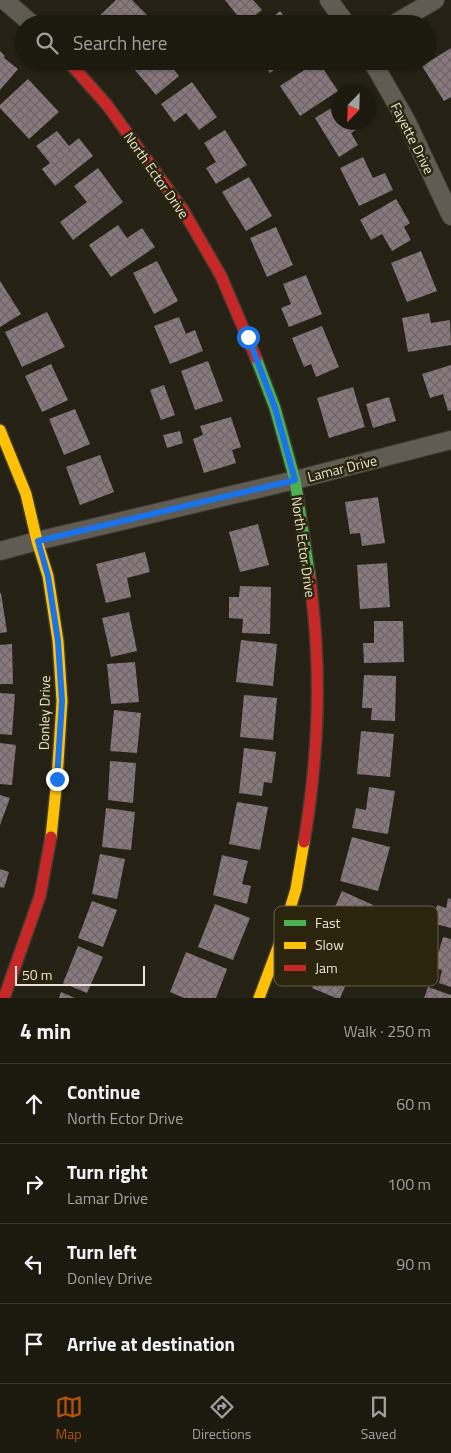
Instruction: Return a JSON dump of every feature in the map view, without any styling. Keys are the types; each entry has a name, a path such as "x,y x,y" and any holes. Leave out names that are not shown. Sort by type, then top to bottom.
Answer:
{"street":[{"path":"4,0 22,15"},
{"path":"329,0 340,15"},
{"path":"409,15 435,0"},
{"name":"North Ector Drive","path":"76,70 107,105 183,210 221,276 248,337 275,408 295,480 309,573 316,643 317,709 313,772 306,830 296,889 291,906"},
{"name":"Fayette Drive","path":"377,70 407,122 451,216"},
{"name":"Donley Drive","path":"0,430 26,494 48,576 58,641 62,701 51,834 40,896 4,998"},
{"name":"Lamar Drive","path":"0,551 295,480 451,440"},
{"name":"North Ector Drive","path":"259,998 274,958"}],"building":[{"path":"116,0 132,0 147,15 100,15"},
{"path":"225,0 253,0 262,10 256,15 237,15"},
{"path":"280,11 283,15 275,15"},
{"path":"451,48 451,97 444,101 425,70 436,70 436,57"},
{"path":"0,51 5,56 4,58 17,70 0,90"},
{"path":"135,70 174,70 179,76 156,95"},
{"path":"304,70 324,70 334,85 331,85 331,96 300,116 280,86"},
{"path":"28,79 59,112 29,139 0,108 0,105"},
{"path":"192,82 217,117 199,130 186,113 174,122 161,104"},
{"path":"331,108 331,130 356,130 351,133 358,145 339,157 315,118"},
{"path":"225,130 247,165 216,184 206,168 216,162 204,143"},
{"path":"57,131 69,146 79,138 93,156 55,186 42,169 50,163 36,146"},
{"path":"363,157 373,178 385,173 393,190 359,206 340,168"},
{"path":"98,168 123,202 73,240 60,222 87,202 74,186"},
{"path":"249,177 272,216 246,231 222,192"},
{"path":"396,199 410,223 404,227 411,240 392,251 382,234 371,240 360,220"},
{"path":"118,225 127,238 142,228 155,247 111,277 89,245"},
{"path":"276,227 293,265 267,277 250,238"},
{"path":"421,251 437,291 407,302 391,263"},
{"path":"157,261 178,301 154,314 133,273"},
{"path":"306,275 322,314 289,327 281,308 291,304 283,284"},
{"path":"0,281 21,314 0,327"},
{"path":"47,312 65,347 22,367 5,332"},
{"path":"429,313 431,323 450,320 451,345 408,352 402,318"},
{"path":"179,317 186,334 195,330 203,351 170,364 154,326"},
{"path":"322,326 339,367 316,377 311,364 304,367 292,338"},
{"path":"208,361 223,401 195,410 181,371"},
{"path":"51,364 68,400 42,412 25,376"},
{"path":"451,365 451,410 448,411 443,394 430,398 422,374"},
{"path":"164,385 175,415 161,420 150,390"},
{"path":"353,387 365,427 329,438 317,398"},
{"path":"389,397 396,421 373,428 366,404"},
{"path":"75,409 90,444 64,455 49,419"},
{"path":"231,417 241,447 232,450 236,463 204,473 193,439 203,435 200,426"},
{"path":"180,431 183,443 167,448 163,435"},
{"path":"100,455 114,492 80,505 66,467"},
{"path":"378,497 385,543 362,546 360,533 350,534 345,502"},
{"path":"258,524 269,565 240,572 229,532"},
{"path":"145,552 150,572 127,578 131,597 106,603 96,564"},
{"path":"387,563 390,607 360,609 357,565"},
{"path":"240,586 271,587 270,634 242,633 243,619 229,618 229,597 239,597"},
{"path":"0,593 7,632 0,633"},
{"path":"129,612 137,651 111,657 102,618"},
{"path":"374,621 403,621 404,662 364,663 363,643 374,643"},
{"path":"241,640 277,644 273,686 236,682"},
{"path":"12,644 13,684 0,684 0,645"},
{"path":"135,662 139,702 111,704 107,664"},
{"path":"364,675 396,676 395,721 371,720 372,708 362,708"},
{"path":"0,693 15,694 12,735 0,734"},
{"path":"244,695 277,698 273,740 240,737"},
{"path":"114,710 141,713 137,753 110,751"},
{"path":"361,731 394,734 390,777 357,774"},
{"path":"0,743 16,745 12,785 0,784"},
{"path":"244,748 276,752 272,783 264,782 262,796 239,793"},
{"path":"110,761 136,763 133,803 108,800"},
{"path":"369,787 395,791 388,834 352,828 356,808 366,810"},
{"path":"0,795 10,798 0,825"},
{"path":"237,802 268,807 260,850 229,844"},
{"path":"106,808 135,812 131,850 102,847"},
{"path":"352,837 390,847 378,891 340,881"},
{"path":"100,854 125,859 117,899 92,894"},
{"path":"222,855 248,861 242,884 251,886 247,904 213,895"},
{"path":"0,869 9,872 4,888 0,887"},
{"path":"342,891 373,905 373,906 335,906"},
{"path":"448,898 451,899 451,928 438,925 437,905 446,908"},
{"path":"92,901 117,910 103,947 78,938"},
{"path":"215,904 250,918 233,960 198,947"},
{"path":"443,937 451,939 451,987 439,983 442,970 438,969 438,954"},
{"path":"78,946 103,957 87,993 63,983"},
{"path":"186,952 227,969 216,998 184,998 170,992"},
{"path":"313,986 345,986 340,998 312,988"},
{"path":"428,987 451,995 451,998 424,998"},
{"path":"61,992 75,998 59,998"}],"traffic: fast":[{"path":"256,358 275,408 295,480 310,578"}],"traffic: slow":[{"path":"0,430 26,494 37,541 48,576 58,641 62,701 51,837"},
{"path":"291,906 296,889 304,842"},
{"path":"259,998 274,958"}],"traffic: jam":[{"path":"76,70 107,105 183,210 221,276 256,358"},
{"path":"304,842 314,768 317,718 316,643 310,578"},
{"path":"4,998 40,896 51,837"}],"route":[{"path":"57,779 62,701 58,641 48,576 38,541 295,480 275,408 248,337"}]}
